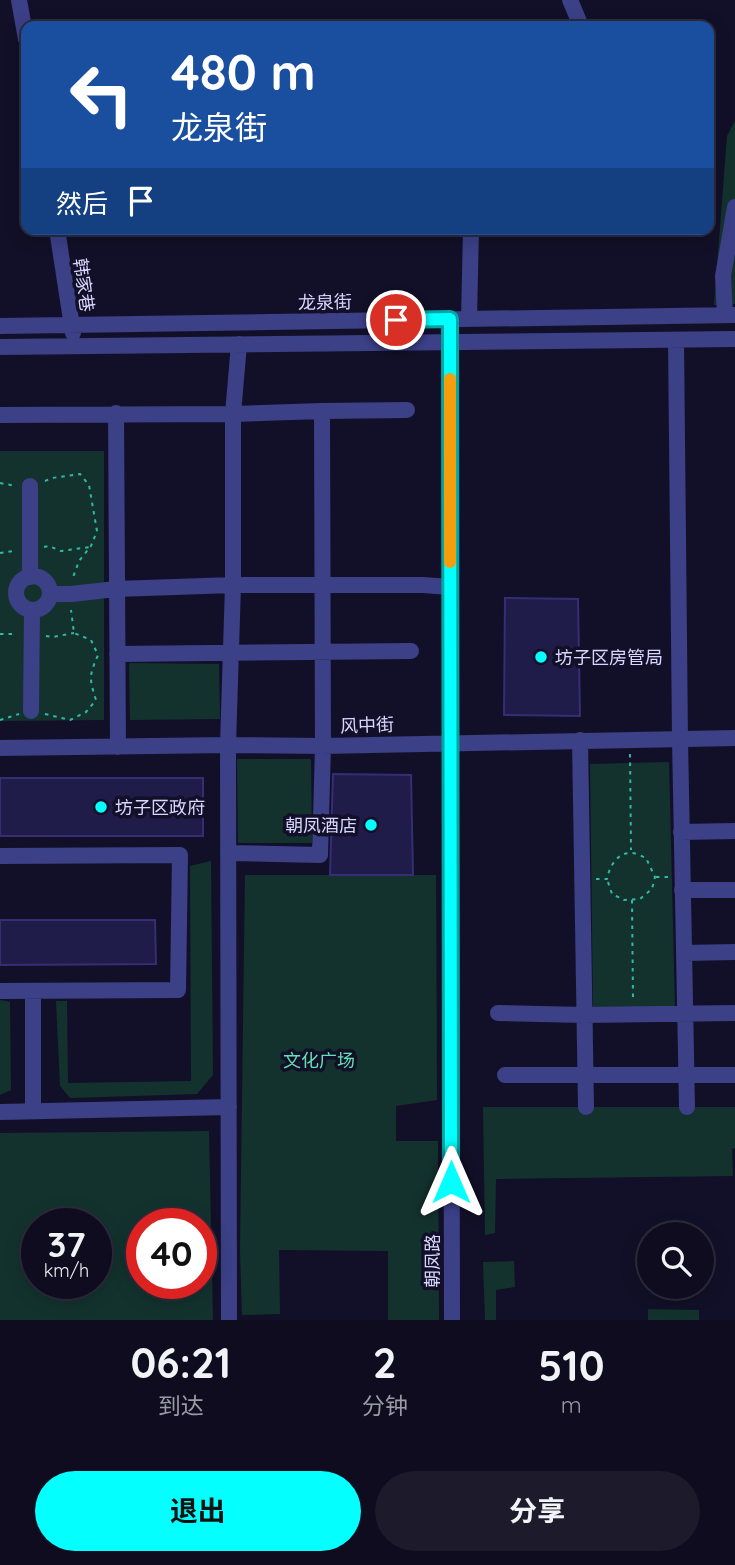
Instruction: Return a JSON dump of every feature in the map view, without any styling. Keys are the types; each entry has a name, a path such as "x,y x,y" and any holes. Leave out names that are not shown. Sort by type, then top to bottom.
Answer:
{"street":[{"path":"19,0 23,21"},
{"path":"570,0 579,21"},
{"path":"730,315 723,276 735,207"},
{"name":"韩家巷","path":"58,235 75,346"},
{"path":"469,319 471,235"},
{"name":"龙泉街","path":"0,326 730,315"},
{"name":"朝凤路","path":"450,319 452,1320"},
{"path":"0,347 735,339"},
{"path":"676,340 687,1107"},
{"path":"229,1320 228,745 233,585 233,414 239,344"},
{"path":"0,415 407,410"},
{"path":"228,853 320,855 323,746 322,411"},
{"path":"116,413 118,747"},
{"path":"30,486 30,577"},
{"path":"35,576 48,584 50,594 47,604 32,610 22,606 8,592 35,576"},
{"path":"50,594 233,585 450,587"},
{"path":"31,711 32,610"},
{"path":"117,654 411,651"},
{"name":"风中街","path":"0,748 323,746 735,738"},
{"path":"580,740 586,1107"},
{"path":"681,832 735,831"},
{"path":"0,856 180,855 178,990 0,991"},
{"path":"682,890 735,890"},
{"path":"684,953 735,952"},
{"path":"33,991 33,1111"},
{"path":"498,1013 735,1013"},
{"path":"505,1075 735,1074"},
{"path":"0,1112 229,1107"}],"path":[{"path":"0,483 30,486 52,478 80,474 89,485 97,531 91,547 79,561 72,581 71,610 74,633 91,640 99,655 90,681 96,700 86,712 70,720 31,711 0,720"},
{"path":"0,553 49,547 61,551 91,547"},
{"path":"630,739 631,852"},
{"path":"631,852 646,858 655,877 652,889 640,899 632,900 624,900 612,894 607,879 609,869 620,856 631,852"},
{"path":"581,880 607,879"},
{"path":"632,900 633,1008"}],"green space":[{"path":"735,121 735,304 714,305 727,136"},
{"path":"0,451 104,451 104,720 0,721"},
{"path":"129,663 219,664 220,719 130,720"},
{"path":"237,759 311,759 312,843 238,843"},
{"path":"669,762 675,1008 593,1008 590,764"},
{"path":"211,861 213,1075 197,1094 70,1098 60,1086 56,1001 67,1001 68,1083 191,1081 190,866"},
{"name":"文化广场","path":"245,875 436,875 437,1100 396,1106 396,1141 438,1141 439,1320 388,1320 388,1251 279,1250 280,1314 242,1315 240,1250"},
{"path":"0,1000 10,1002 11,1090 0,1095"},
{"path":"483,1107 735,1107 733,1176 496,1179 495,1233 485,1235"},
{"path":"209,1131 211,1208 126,1208 126,1299 213,1299 213,1320 0,1320 0,1133"},
{"path":"514,1261 515,1287 496,1290 496,1320 485,1320 483,1262"},
{"path":"648,1309 699,1310 699,1320 648,1320"}],"building":[{"name":"坊子区房管局","path":"505,598 578,599 580,716 504,715"},
{"name":"朝凤酒店","path":"333,774 411,775 413,875 330,875"},
{"name":"坊子区政府","path":"0,778 203,778 203,836 0,836"},
{"path":"0,920 155,920 156,964 0,965"}],"slow traffic":[{"path":"450,379 450,562"}],"place":[{"name":"坊子区房管局","path":"541,657"},
{"name":"坊子区政府","path":"101,807"},
{"name":"朝凤酒店","path":"371,825"}],"route":[{"path":"396,320 450,319 451,1182"}]}
